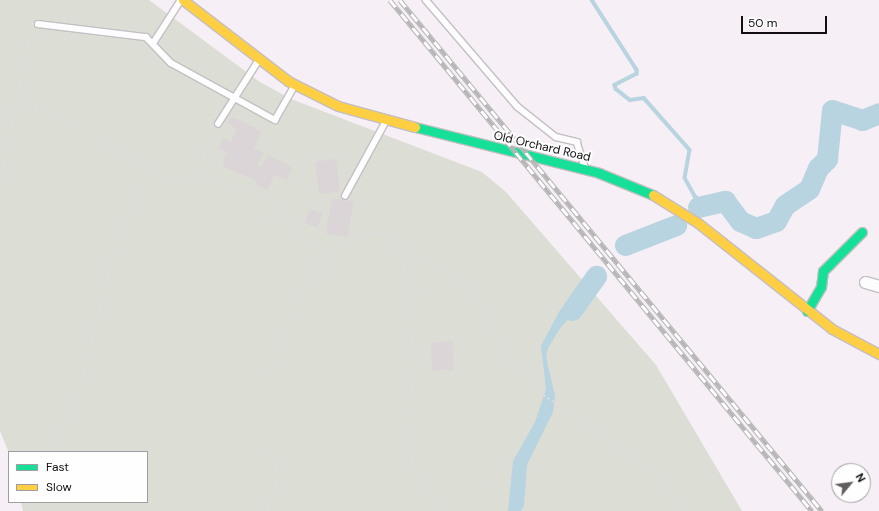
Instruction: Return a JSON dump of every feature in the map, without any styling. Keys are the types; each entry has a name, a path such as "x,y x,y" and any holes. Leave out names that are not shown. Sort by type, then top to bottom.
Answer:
{"street":[{"name":"Old Orchard Road","path":"182,0 259,60 296,85 338,106 386,121 586,169 636,187 685,214 807,311 850,340 879,354"},
{"path":"807,311 821,287 823,271 862,232"},
{"path":"866,282 879,286"}],"lane":[{"path":"154,42 182,0"},
{"path":"426,0 518,107 556,137 577,142 586,169"},
{"path":"38,24 135,33 154,42 171,63 236,97 275,120 296,85"},
{"path":"218,124 259,60"},
{"path":"345,196 386,121"}],"path":[{"path":"0,186 29,37 38,24"},
{"path":"0,118 30,104 50,110 166,178"},
{"path":"198,178 218,124"},
{"path":"306,242 324,219 324,213 303,184 304,165 331,154 351,154"},
{"path":"52,451 77,400 117,239 144,187 151,181 166,178 210,178 273,200 278,204 271,218 284,214 334,277"},
{"path":"270,376 302,288 311,272 358,235 375,231 389,235 474,290 515,373 541,395 646,467 669,488 685,511"},
{"path":"389,235 417,294 408,323 417,364 405,419 407,447 415,469 444,511"},
{"path":"266,511 277,485 270,446"}],"shaded area":[{"path":"0,0 149,0 260,82 291,99 482,172 506,192 656,365 742,511 23,511 21,503 148,503 148,451 8,451 0,431"}],"water":[{"path":"586,285 593,293 561,327 548,348 546,357 555,396 553,412 527,465 524,506 521,511 508,511 513,461 535,422 546,389 541,346 560,310"}],"building":[{"path":"233,117 261,131 254,149 263,152 257,166 261,167 267,155 286,163 292,168 287,180 274,175 268,190 256,185 257,181 224,167 223,158 229,154 218,149 223,138 231,142 236,129 227,122"},
{"path":"336,159 340,192 319,194 315,162"},
{"path":"332,198 354,202 347,237 326,233"},
{"path":"309,209 322,213 318,227 305,223"},
{"path":"453,341 454,370 432,371 431,342"}],"waterway":[{"path":"592,0 637,70 637,74 615,85 616,89 630,100 644,98 690,150 685,178 695,196 705,204"},
{"path":"698,207 725,201 740,221 756,228 776,221 785,205 809,189 818,168 827,159 832,110 862,120 879,113"},
{"path":"625,245 676,225"},
{"path":"572,310 596,276"}],"railway":[{"path":"390,0 812,511"},
{"path":"400,0 822,511"}],"traffic: fast":[{"path":"415,127 599,173 653,195"},
{"path":"807,311 821,287 823,271 862,232"}],"traffic: slow":[{"path":"183,0 288,81 338,106 415,127"},
{"path":"653,195 698,223 832,329 879,354"}]}
